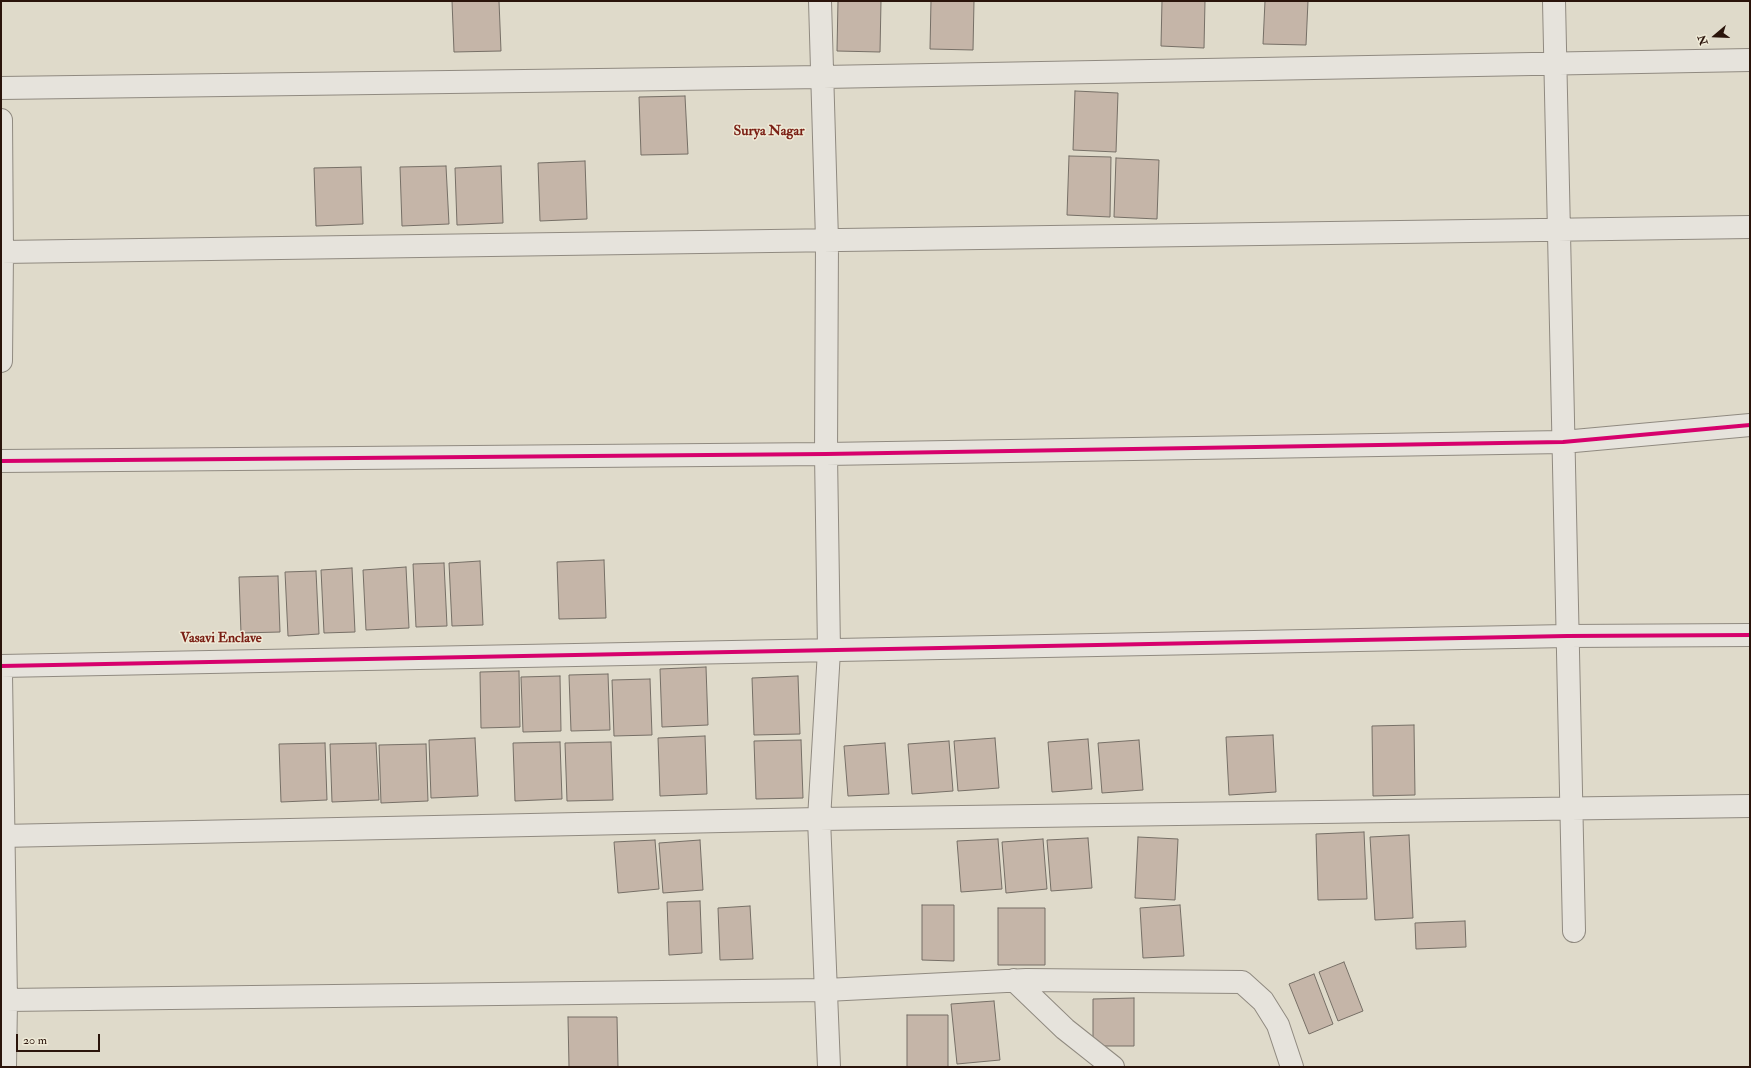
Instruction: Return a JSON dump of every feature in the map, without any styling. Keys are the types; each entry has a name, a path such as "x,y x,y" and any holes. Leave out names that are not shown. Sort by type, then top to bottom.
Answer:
{"street":[{"path":"820,1 827,240 826,454 829,651 819,819 829,1067"},
{"path":"1554,1 1574,931"},
{"path":"1,88 823,77 1750,60"},
{"path":"1,120 1,361"},
{"path":"2,252 1750,227"},
{"path":"1,462 826,454 1563,442 1750,424"},
{"path":"1,666 1567,636 1750,635"},
{"path":"1,675 2,836 6,1000 5,1067"},
{"path":"2,836 819,819 1750,806"},
{"path":"6,1000 826,990 1014,980 1242,982 1263,1000 1278,1025 1292,1067"},
{"path":"1014,980 1065,1029 1113,1067"}],"building":[{"path":"452,1 499,1 501,51 454,52"},
{"path":"838,1 881,1 880,52 837,51"},
{"path":"931,1 974,1 973,50 930,49"},
{"path":"1162,1 1205,1 1204,48 1161,46"},
{"path":"1265,1 1308,1 1306,45 1263,44"},
{"path":"1075,91 1118,93 1116,152 1073,150"},
{"path":"685,96 688,154 641,155 639,97"},
{"path":"1069,156 1111,157 1110,217 1067,215"},
{"path":"1116,158 1159,160 1157,219 1114,217"},
{"path":"585,161 587,219 540,221 538,163"},
{"path":"446,166 449,224 402,226 400,167"},
{"path":"501,166 503,223 457,225 455,168"},
{"path":"361,167 363,224 316,226 314,168"},
{"path":"604,560 606,618 559,619 557,562"},
{"path":"480,561 483,625 452,626 449,563"},
{"path":"444,563 447,626 416,627 413,564"},
{"path":"406,567 409,628 366,630 363,570"},
{"path":"352,568 355,632 324,633 321,570"},
{"path":"316,571 319,634 288,636 285,572"},
{"path":"278,576 280,632 241,633 239,577"},
{"path":"706,667 708,725 662,727 660,669"},
{"path":"519,671 520,727 481,728 480,672"},
{"path":"608,674 610,730 571,731 569,675"},
{"path":"560,676 561,731 523,732 521,677"},
{"path":"798,676 800,734 754,735 752,678"},
{"path":"650,679 652,735 614,736 612,680"},
{"path":"1414,725 1415,795 1373,796 1372,726"},
{"path":"1273,735 1276,792 1229,795 1226,737"},
{"path":"705,736 707,794 660,796 658,738"},
{"path":"475,738 478,796 431,798 429,740"},
{"path":"995,738 999,788 958,791 954,741"},
{"path":"1088,739 1092,789 1052,792 1048,742"},
{"path":"801,740 803,798 756,799 754,741"},
{"path":"1139,740 1143,790 1102,793 1098,743"},
{"path":"949,741 953,791 912,794 908,744"},
{"path":"560,742 562,799 515,801 513,743"},
{"path":"611,742 613,800 567,801 565,743"},
{"path":"325,743 327,800 281,802 279,744"},
{"path":"376,743 379,800 332,802 330,744"},
{"path":"885,743 889,794 848,796 844,746"},
{"path":"426,744 428,801 381,803 379,745"},
{"path":"1364,832 1367,899 1318,900 1316,834"},
{"path":"1409,835 1413,918 1375,920 1370,837"},
{"path":"1138,837 1178,839 1175,900 1135,898"},
{"path":"1088,838 1092,888 1051,891 1047,840"},
{"path":"998,839 1002,889 961,892 957,841"},
{"path":"1043,839 1047,889 1006,893 1002,842"},
{"path":"655,840 659,889 618,893 614,842"},
{"path":"700,840 703,890 663,893 659,843"},
{"path":"700,901 702,953 669,955 667,902"},
{"path":"922,905 954,905 954,961 922,960"},
{"path":"1180,905 1184,956 1143,958 1140,908"},
{"path":"750,906 753,959 720,960 718,908"},
{"path":"998,908 1045,908 1045,965 998,965"},
{"path":"1465,921 1466,947 1416,949 1415,923"},
{"path":"1344,962 1363,1011 1338,1021 1319,972"},
{"path":"1314,974 1333,1024 1309,1034 1289,984"},
{"path":"1134,998 1134,1046 1093,1046 1093,999"},
{"path":"994,1001 1000,1060 957,1064 951,1004"},
{"path":"907,1015 948,1015 948,1067 907,1067"},
{"path":"568,1017 617,1017 618,1067 569,1067"}],"cycle path":[{"path":"1,461 826,454 1563,442 1750,425"},
{"path":"1,666 1567,636 1750,635"}],"district":[{"name":"Surya Nagar","path":"769,132"},
{"name":"Vasavi Enclave","path":"221,639"}]}
